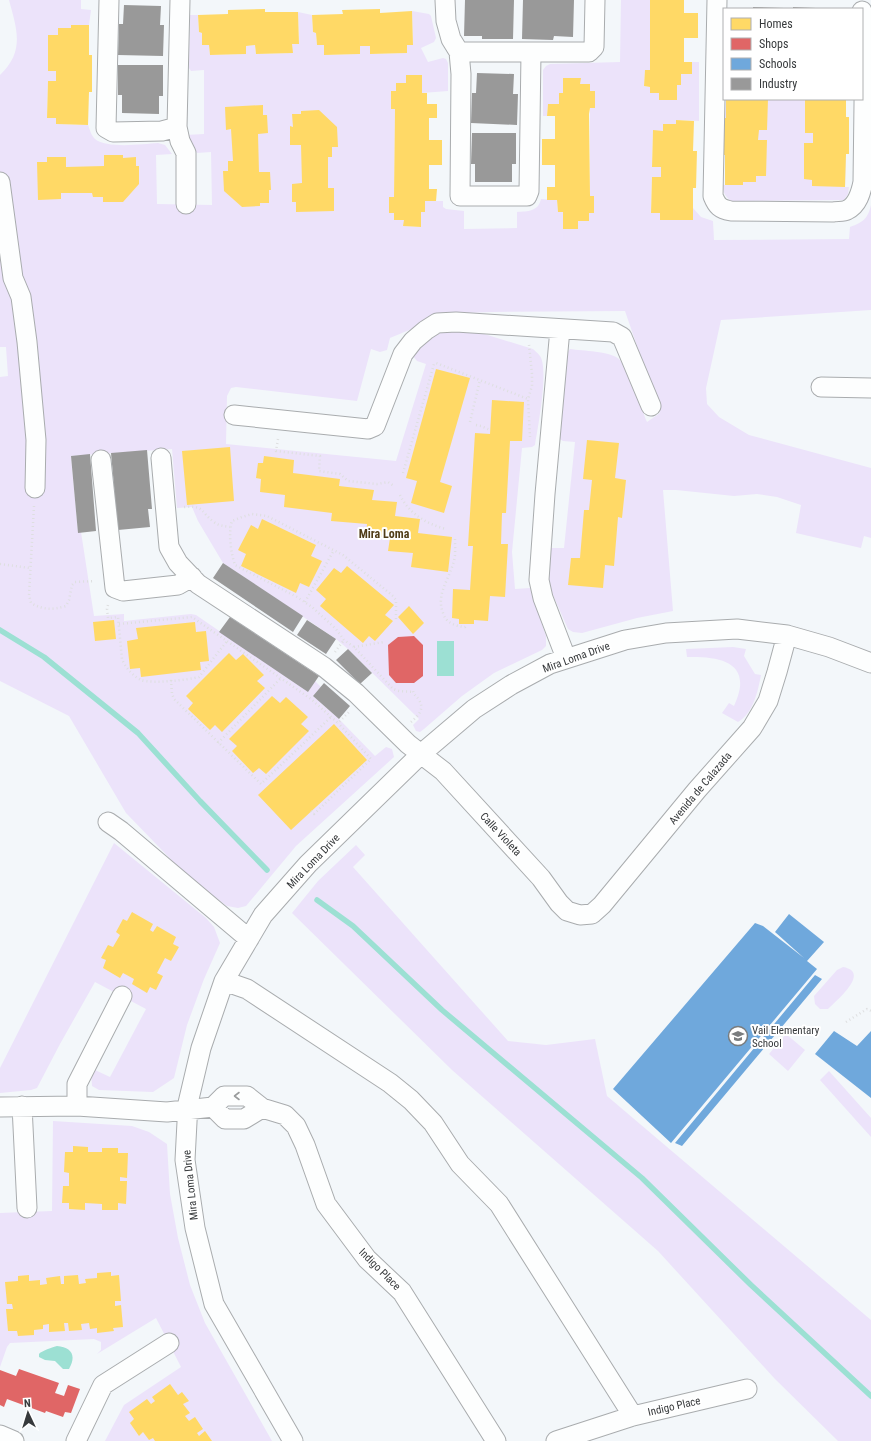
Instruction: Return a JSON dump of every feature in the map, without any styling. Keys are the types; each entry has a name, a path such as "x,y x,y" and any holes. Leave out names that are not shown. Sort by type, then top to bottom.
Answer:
{"street":[{"path":"109,0 106,128 113,132 162,131 177,127"},
{"path":"180,0 177,127 180,141 186,153 186,204"},
{"path":"445,0 446,21 451,39 459,52 461,74 460,196 527,196 529,191 531,53"},
{"path":"459,52 589,52 594,47 595,0"},
{"path":"717,0 720,66 713,196 716,205 722,209 731,211 833,212 847,210 855,204 861,192 863,100"},
{"path":"863,15 865,26 863,67"},
{"path":"0,182 13,278 20,297 27,342 36,440 35,488"},
{"path":"234,415 368,429 375,426 403,354 413,341 437,323 456,322 613,332 622,337 652,406"},
{"path":"560,329 539,580 543,598 566,658"},
{"path":"821,387 871,388"},
{"name":"Calle Violeta","path":"161,458 169,548 178,563 198,584 324,666 361,698 420,754 443,771 541,878 559,903 567,911 580,914"},
{"path":"101,460 116,584 123,591 178,585 192,577"},
{"name":"Mira Loma Drive","path":"293,1441 214,1304 195,1228 185,1160 187,1110 200,1048 224,981 263,915 308,864 420,754 481,705 512,685 550,664 625,640 666,633 737,629 787,635 829,647 871,663"},
{"name":"Avenida de Calazada","path":"580,914 592,914 602,905 697,790 752,728 768,701 787,635"},
{"path":"108,822 249,939"},
{"path":"224,981 247,989 390,1083 411,1100 433,1123 460,1164 499,1204 633,1416"},
{"path":"77,1106 77,1084 122,996"},
{"path":"22,1106 27,1208"},
{"name":"Indigo Place","path":"0,1107 77,1106 167,1112 213,1107 225,1119 244,1119 262,1108 285,1115 296,1126 305,1145 326,1204 367,1259 402,1292 496,1441"},
{"path":"76,1441 103,1385 169,1343"},
{"name":"Indigo Place","path":"556,1441 633,1416 747,1389"},
{"path":"0,1435 14,1441"}],"path":[{"path":"528,327 532,374 532,386 528,399 530,443 532,447 549,450"},
{"path":"403,474 434,364 436,363 528,399"},
{"path":"470,422 480,380"},
{"path":"280,420 276,452 320,456 319,471 340,474 348,481 377,484 388,482 394,486"},
{"path":"476,425 490,430"},
{"path":"35,488 29,595 31,603 39,608 46,609 66,606 69,600 72,585 75,582 116,584 107,606 108,618 118,617 122,659 124,665 141,680 154,682 199,677 227,641"},
{"path":"400,495 404,503 424,521 432,526 446,529"},
{"path":"181,507 200,507 214,523 221,526 230,527"},
{"path":"396,618 396,600 393,596 343,555 267,516 252,514 232,521 230,527 232,559 235,566 305,602 336,629 344,640 354,647 393,689 399,691 413,691 421,705 421,712 398,734"},
{"path":"455,539 453,564 444,585 440,602 443,615 448,621 453,625 465,627 467,624"},
{"path":"305,602 334,550"},
{"path":"0,564 30,568"},
{"path":"119,624 192,617 311,699 331,717 371,759 314,814 312,811"},
{"path":"354,647 384,642"},
{"path":"218,743 281,678"},
{"path":"171,680 174,699 261,784 331,717"},
{"path":"338,724 361,698"},
{"path":"846,1022 867,1009 871,1011"}],"shaded area":[{"path":"9,0 81,0 81,9 91,10 89,25 72,25 71,28 58,35 48,35 48,71 56,71 56,81 48,81 47,117 56,118 56,124 88,125 95,139 108,144 125,145 158,143 165,145 172,154 156,155 157,204 212,205 211,152 197,153 186,135 204,134 204,70 191,71 189,68 190,15 198,15 199,32 202,33 202,45 209,45 210,55 245,54 246,46 255,45 256,54 292,53 292,44 299,44 298,12 312,15 313,32 316,33 317,45 324,45 324,55 360,54 360,46 370,46 370,54 407,53 407,45 413,44 412,11 429,14 431,16 436,38 434,42 421,48 428,62 443,58 446,59 448,63 448,91 422,93 406,83 396,83 396,91 391,92 391,108 395,109 394,197 389,197 389,213 394,213 394,220 404,220 404,226 421,227 421,212 425,212 425,201 443,201 443,207 446,209 464,211 464,229 517,228 517,212 535,209 540,203 541,199 557,200 558,212 563,212 563,229 578,229 578,221 589,221 589,213 594,213 594,196 590,196 590,91 580,84 580,78 563,78 563,93 559,93 559,104 548,104 547,116 543,116 543,70 550,64 620,62 621,0 650,0 650,70 645,70 644,86 650,87 650,93 659,93 659,100 677,100 677,85 681,85 681,74 692,74 692,62 699,62 699,121 676,120 676,124 663,124 663,131 653,131 652,166 661,167 661,177 652,177 651,213 660,213 660,220 692,220 693,208 701,217 713,221 714,240 849,239 850,227 865,219 871,205 871,310 721,320 706,388 707,404 719,417 749,435 871,468 871,538 864,536 861,548 796,533 801,505 777,497 757,494 734,496 663,490 673,611 637,618 582,633 573,632 568,629 548,584 548,548 564,548 575,442 563,441 558,438 566,374 567,353 570,349 615,356 622,363 630,379 647,422 660,413 625,311 438,314 426,319 414,328 390,338 387,350 380,352 371,349 357,401 236,387 231,388 227,396 226,444 396,461 426,364 417,361 413,356 425,341 438,334 455,328 468,329 533,349 540,356 542,363 543,385 540,412 535,445 532,447 522,448 512,552 515,589 530,588 546,636 546,646 542,650 494,673 462,696 420,732 416,731 413,725 419,719 348,649 336,639 223,563 198,521 192,507 177,508 172,449 71,456 78,532 81,532 94,616 124,614 124,621 191,614 196,615 308,692 315,681 321,687 313,696 339,719 375,756 386,747 392,749 394,757 296,846 246,906 238,908 227,906 188,877 126,813 69,716 0,681 0,377 8,376 6,347 0,347 0,75 8,66 13,57 17,40"},
{"path":"726,100 846,100 846,117 849,117 849,154 846,154 845,187 849,187 848,194 844,200 731,201 727,198 723,188 723,185 725,185 725,155 722,155"},
{"path":"437,641 454,641 454,676 437,676"},
{"path":"733,647 746,649 744,656 755,674 761,675 754,702 748,714 738,722 722,713 729,703 734,706 739,692 740,680 737,671 731,665 723,661 712,658 687,657 686,649"},
{"path":"114,843 206,918 214,927 220,943 204,979 187,1025 174,1078 153,1092 99,1090 92,1086 91,1073 95,1070 110,1077 146,1009 95,982 37,1088 0,1093 0,1068"},
{"path":"356,845 365,855 353,867 508,1041 546,1045 595,1039 607,1096 871,1320 871,1441 838,1441 775,1379 658,1251 452,1070 292,913 318,881"},
{"path":"843,967 851,970 854,974 853,980 844,993 828,1009 820,1009 815,1004 814,996 837,970"},
{"path":"786,1034 805,1050 788,1071 769,1054"},
{"path":"829,1071 871,1118 871,1137 820,1080"},
{"path":"53,1121 132,1126 149,1132 167,1144 170,1194 178,1238 190,1285 205,1323 272,1441 105,1441 124,1405 181,1367 156,1318 97,1354 101,1350 101,1342 94,1339 10,1343 7,1347 0,1367 0,1213 52,1211"},
{"path":"57,1346 66,1348 71,1353 72,1360 69,1369 63,1369 55,1361 45,1360 39,1357 39,1354 42,1352"}],"building: Homes":[{"path":"650,0 684,0 684,13 698,13 698,38 684,38 684,62 692,62 692,74 681,74 681,85 677,85 677,100 659,100 659,93 650,93 650,87 644,86 645,70 650,70"},
{"path":"265,9 265,12 298,12 299,44 292,44 293,53 256,54 255,45 246,46 246,54 210,55 209,45 202,45 202,33 199,32 198,15 228,14 228,10"},
{"path":"380,9 380,13 412,11 413,45 407,45 407,53 370,54 370,46 360,46 360,54 324,55 324,45 317,45 316,33 313,32 312,15 343,14 342,10"},
{"path":"71,25 89,25 89,55 92,55 92,92 89,92 88,125 56,124 56,118 47,118 48,81 56,81 56,71 48,71 48,35 58,35 58,28 71,28"},
{"path":"406,75 422,75 422,93 427,93 427,104 437,104 437,118 429,118 429,140 442,140 442,165 429,165 429,189 437,189 436,201 425,201 425,212 421,212 421,227 403,226 404,220 394,220 394,213 389,213 389,197 394,197 395,109 391,109 391,91 396,91 396,83 406,83"},
{"path":"563,78 581,78 580,84 590,84 590,91 595,91 595,108 590,108 589,114 590,196 594,196 594,213 589,213 589,221 578,221 578,229 563,229 563,212 558,212 557,200 547,200 547,187 555,187 555,165 542,165 542,139 555,139 555,116 547,116 548,104 559,104 559,93 563,93"},
{"path":"726,100 768,100 767,130 759,130 758,140 767,140 766,176 756,176 756,182 743,182 743,185 725,185 725,155 722,155 723,118 726,118"},
{"path":"805,100 846,100 846,117 849,117 849,154 846,154 845,187 812,186 812,180 804,179 804,143 813,143 813,133 805,133"},
{"path":"263,105 263,115 267,115 268,133 258,134 259,172 270,172 271,190 269,190 269,203 260,203 260,206 242,207 224,191 223,171 228,171 228,161 233,161 231,129 226,130 225,107"},
{"path":"319,110 337,127 338,147 332,147 332,157 328,157 328,188 334,188 334,211 296,212 296,202 292,202 292,184 302,183 301,145 290,145 290,126 293,127 292,114 301,114 301,111"},
{"path":"676,120 694,121 693,151 697,151 696,188 693,188 693,220 660,220 660,213 651,213 652,177 661,177 661,167 652,167 653,130 663,131 663,124 676,124"},
{"path":"104,155 123,155 123,158 136,157 136,166 139,166 139,184 123,202 103,202 103,197 93,197 92,193 61,193 61,199 38,200 37,162 47,162 47,157 66,157 66,167 104,166"},
{"path":"436,369 470,378 440,482 452,486 444,513 411,503 417,481 406,478"},
{"path":"492,400 524,402 522,441 510,441 506,513 502,513 501,544 508,544 505,597 490,596 488,621 474,620 474,624 459,624 459,619 452,618 453,589 470,590 473,546 468,546 475,433 490,434"},
{"path":"587,440 619,443 615,478 626,480 622,518 618,517 614,566 605,565 603,588 568,585 571,558 580,558 584,510 589,510 592,480 583,479"},
{"path":"230,447 234,501 187,505 182,451"},
{"path":"264,456 294,460 293,473 340,479 339,486 374,490 372,500 397,502 395,516 420,519 418,533 452,537 448,572 411,567 413,553 388,551 390,538 366,535 367,524 331,521 332,513 284,507 285,495 260,492 261,479 256,478 258,463 263,463"},
{"path":"262,519 316,545 311,556 322,561 309,587 300,583 296,593 241,566 246,554 238,550 251,525 258,529"},
{"path":"347,566 394,605 385,615 393,621 375,641 369,636 363,643 320,606 326,599 316,590 334,568 341,573"},
{"path":"409,606 424,623 413,634 398,617"},
{"path":"114,620 116,639 95,641 93,622"},
{"path":"195,622 196,632 206,631 209,661 200,662 201,670 141,677 140,668 130,669 127,641 138,639 136,628"},
{"path":"229,653 236,660 243,654 264,675 257,681 265,688 222,732 215,725 210,730 188,709 193,703 186,696"},
{"path":"272,696 280,703 286,697 308,717 301,724 309,731 266,774 259,768 253,773 232,751 237,746 229,739"},
{"path":"334,724 367,760 291,830 258,795"},
{"path":"132,912 153,924 150,930 153,932 157,926 176,937 173,944 179,947 171,961 165,958 157,973 163,976 156,990 150,987 147,993 132,984 134,979 123,973 120,978 103,968 106,960 101,958 108,945 113,947 120,935 116,932 123,919 127,921"},
{"path":"73,1146 88,1147 88,1152 102,1152 102,1148 118,1148 118,1153 128,1153 127,1178 120,1177 120,1181 127,1181 126,1204 118,1203 118,1210 102,1210 102,1204 85,1203 85,1210 69,1209 69,1203 62,1203 63,1186 69,1186 69,1173 64,1172 65,1152 73,1152"},
{"path":"111,1272 111,1276 119,1275 121,1301 115,1301 115,1306 121,1305 123,1327 113,1328 114,1331 97,1333 97,1328 90,1329 89,1323 81,1324 82,1330 69,1331 68,1323 64,1323 65,1331 49,1332 49,1324 43,1325 43,1329 34,1330 34,1335 18,1336 17,1331 8,1331 6,1309 13,1309 12,1304 7,1304 5,1282 18,1281 18,1276 29,1275 29,1281 40,1280 40,1285 47,1284 46,1278 60,1276 61,1284 64,1284 64,1276 78,1275 79,1284 86,1283 85,1279 97,1278 97,1273"},
{"path":"170,1384 178,1395 182,1392 189,1401 183,1404 190,1413 185,1416 189,1421 195,1417 203,1429 197,1433 199,1436 205,1431 212,1441 155,1441 153,1438 149,1440 143,1432 139,1436 130,1423 134,1419 129,1412 147,1399 151,1404 155,1401 152,1397"}],"building: Shops":[{"path":"414,636 423,645 423,676 414,683 396,683 389,675 388,645 398,637"},
{"path":"19,1369 59,1383 55,1393 64,1396 68,1385 80,1389 71,1413 65,1412 63,1417 46,1411 45,1413 7,1399 4,1407 0,1405 0,1370 16,1376"}],"building: Schools":[{"path":"789,914 824,942 807,961 817,969 671,1143 613,1089 755,923 763,926 804,958 775,932"},
{"path":"815,975 822,979 682,1146 675,1143"},
{"path":"834,1031 857,1046 871,1031 871,1098 815,1054"}],"building: Industry":[{"path":"465,0 514,0 513,39 482,39 482,36 464,36"},
{"path":"523,0 574,0 573,37 554,36 553,40 522,39"},
{"path":"124,5 161,6 160,25 164,25 163,56 118,55 119,24 123,24"},
{"path":"753,7 784,8 753,8"},
{"path":"793,7 816,8 793,8"},
{"path":"118,65 163,65 163,96 159,96 159,114 122,113 122,95 118,95"},
{"path":"477,73 514,74 513,94 518,94 517,125 471,123 472,93 476,93"},
{"path":"472,133 516,133 516,164 512,164 512,182 475,182 475,164 471,164"},
{"path":"147,450 152,509 148,509 150,527 118,530 111,453"},
{"path":"90,454 96,531 78,533 71,456"},
{"path":"223,563 303,616 293,632 213,578"},
{"path":"230,617 319,676 308,692 219,632"},
{"path":"307,620 336,639 326,654 297,635"},
{"path":"348,649 372,673 360,684 336,660"},
{"path":"324,683 350,706 339,719 313,696"}],"waterway":[{"path":"0,630 44,657 138,733 200,801 267,870"},
{"path":"317,900 353,926 442,1010 642,1178 751,1285 871,1396"}],"place":[{"name":"Vail Elementary School","path":"738,1036"}],"district":[{"name":"Mira Loma","path":"384,534"}]}
